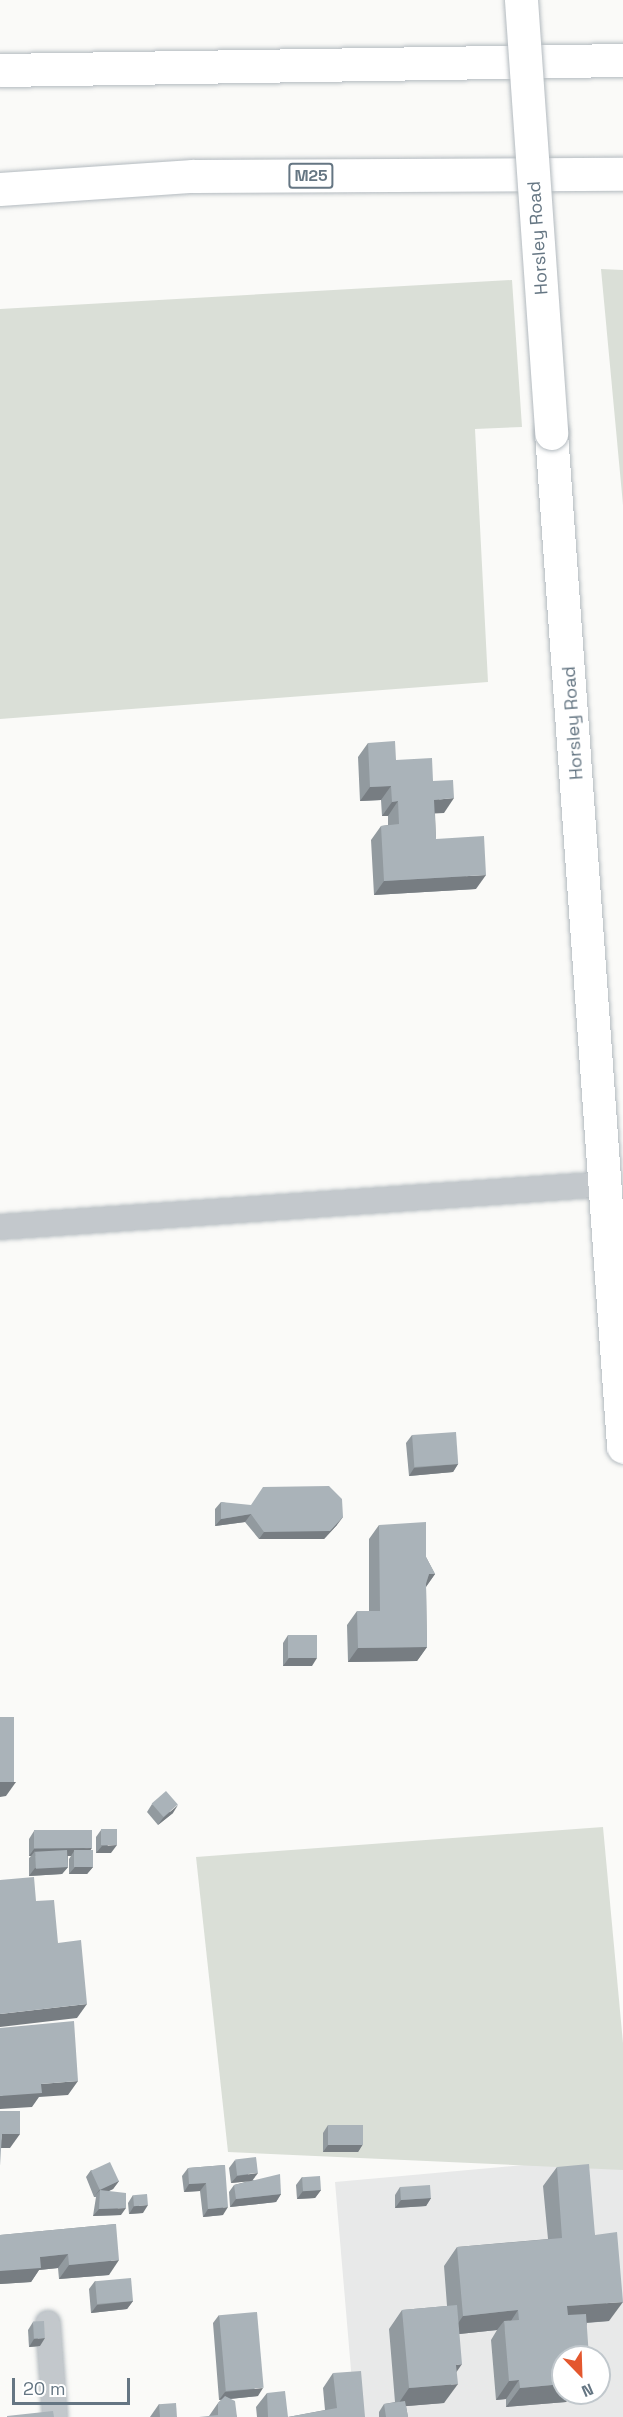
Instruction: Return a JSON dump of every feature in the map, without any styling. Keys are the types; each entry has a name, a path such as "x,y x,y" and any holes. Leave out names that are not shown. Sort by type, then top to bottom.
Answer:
{"main road":[{"name":"Horsley Road","path":"521,0 607,1184 623,1446"},
{"path":"8,68 623,60"},
{"name":"M25","path":"0,189 193,176 623,174"}],"lane":[{"path":"0,1227 607,1184"},
{"path":"48,2323 55,2417"}],"shaded area":[{"path":"601,269 623,270 623,505"},
{"path":"512,280 522,427 475,429 488,682 0,719 0,309"},
{"path":"603,1827 623,2043 623,2170 228,2152 196,1857"},
{"path":"623,2156 623,2417 355,2417 335,2182"}],"building":[{"path":"395,741 396,760 432,758 433,781 453,780 454,798 434,800 436,839 484,836 486,875 384,881 381,826 399,824 398,801 392,802 391,786 370,787 368,743"},
{"path":"456,1432 458,1464 414,1467 412,1435"},
{"path":"329,1486 342,1499 343,1517 330,1531 264,1532 251,1514 221,1519 221,1502 251,1505 263,1487"},
{"path":"426,1522 426,1557 435,1574 429,1574 426,1583 427,1647 358,1648 357,1611 380,1611 379,1525"},
{"path":"288,1635 317,1635 317,1658 288,1658"},
{"path":"0,1717 14,1717 14,1782 0,1782"},
{"path":"166,1791 178,1805 163,1817 152,1803"},
{"path":"101,1829 117,1829 117,1845 101,1845"},
{"path":"34,1830 92,1830 92,1848 34,1848"},
{"path":"67,1850 68,1867 36,1869 35,1852"},
{"path":"74,1850 93,1850 93,1867 74,1867"},
{"path":"34,1877 36,1901 54,1900 58,1943 81,1940 87,2004 0,2014 0,1880"},
{"path":"74,2021 78,2081 41,2084 42,2093 0,2096 0,2028"},
{"path":"0,2111 20,2111 20,2134 2,2134 0,2166"},
{"path":"328,2125 363,2125 363,2145 328,2145"},
{"path":"256,2157 258,2173 237,2175 235,2160"},
{"path":"110,2162 119,2181 100,2190 91,2171"},
{"path":"589,2164 595,2235 617,2232 623,2302 567,2306 568,2315 586,2314 588,2345 551,2345 551,2385 520,2388 519,2380 509,2381 504,2321 519,2320 518,2310 463,2316 457,2247 562,2238 557,2167"},
{"path":"225,2165 228,2207 208,2209 206,2183 189,2184 188,2168"},
{"path":"280,2174 281,2194 236,2199 234,2185"},
{"path":"320,2176 321,2190 303,2191 302,2177"},
{"path":"430,2185 431,2198 401,2200 400,2187"},
{"path":"100,2190 126,2193 126,2208 99,2209"},
{"path":"147,2194 148,2205 134,2206 133,2195"},
{"path":"116,2224 119,2260 69,2265 68,2254 40,2257 41,2268 0,2271 0,2235"},
{"path":"131,2278 133,2301 97,2304 95,2281"},
{"path":"457,2305 462,2364 456,2365 458,2384 409,2388 402,2310"},
{"path":"257,2312 264,2388 226,2391 219,2315"},
{"path":"44,2321 45,2338 34,2339 33,2322"},
{"path":"361,2371 365,2417 288,2417 337,2408 333,2373"},
{"path":"285,2391 288,2417 268,2417 267,2393"},
{"path":"225,2396 235,2401 237,2417 199,2417 218,2415 218,2403"},
{"path":"405,2401 408,2417 386,2417 384,2404"},
{"path":"176,2403 177,2417 160,2417 159,2404"},
{"path":"53,2411 54,2417 7,2417 7,2416"}]}
